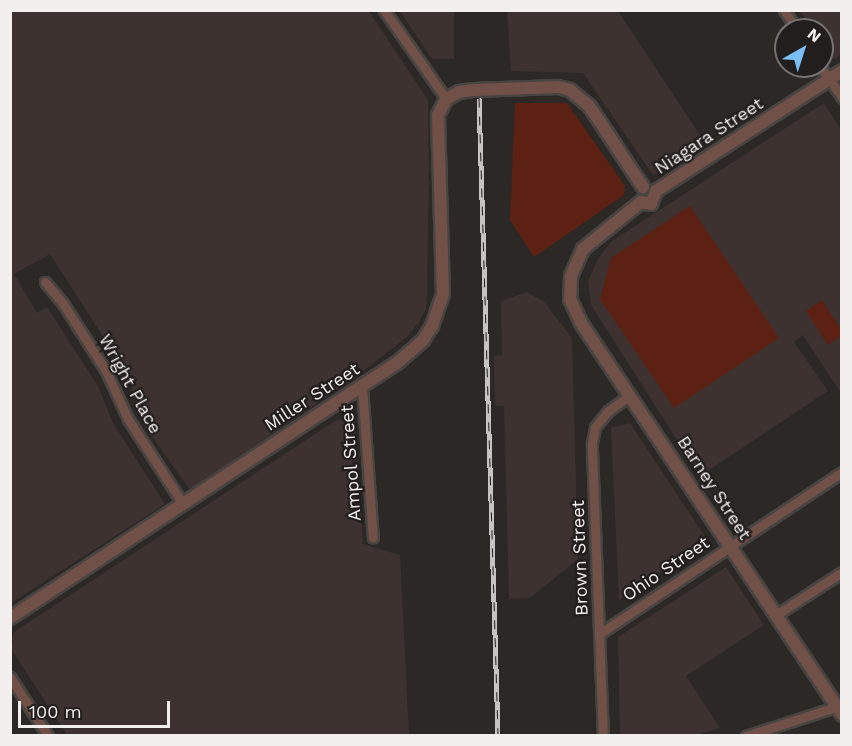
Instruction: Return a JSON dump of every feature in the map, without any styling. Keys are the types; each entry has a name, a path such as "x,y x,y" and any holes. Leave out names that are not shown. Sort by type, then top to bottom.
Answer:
{"street":[{"path":"384,10 446,99 459,92 474,90 558,87 570,90 590,106 643,187"},
{"name":"Niagara Street","path":"641,202 651,204 656,191 842,71"},
{"path":"829,79 842,98"},
{"name":"Miller Street","path":"10,618 410,353 432,326 439,311 443,280 438,115 446,99"},
{"name":"Niagara Street","path":"641,202 638,194 643,187 656,191"},
{"name":"Niagara Street","path":"571,276 583,249 641,202"},
{"name":"Barney Street","path":"571,276 570,300 581,323 840,709"},
{"name":"Wright Place","path":"45,282 62,302 106,371 128,419 183,504"},
{"name":"Ampol Street","path":"362,386 373,538"},
{"name":"Brown Street","path":"603,735 592,443 595,427 608,411 630,395"},
{"name":"Ohio Street","path":"598,634 842,472"},
{"path":"776,615 842,572"},
{"path":"10,677 48,735"},
{"path":"746,735 840,709"}],"shaded area":[{"path":"11,10 369,11 428,100 429,167 426,309 419,322 407,337 354,378 190,490 144,425 127,374 50,254 14,274 37,313 47,307 98,386 113,423 165,504 11,603"},
{"path":"400,11 454,11 454,59 432,59"},
{"path":"507,11 618,11 705,143 653,175 583,73 511,71"},
{"path":"800,11 841,11 841,54 834,59 834,18 805,18"},
{"path":"515,103 567,103 625,186 624,195 534,257 510,220"},
{"path":"824,103 841,130 841,393 803,335 794,342 828,391 700,476 591,305 588,281 599,257 612,241"},
{"path":"690,206 779,338 674,408 600,299 611,258"},
{"path":"527,292 544,302 572,338 578,559 530,598 509,599 504,406 495,406 494,356 502,355 501,301"},
{"path":"822,300 841,330 841,336 828,345 806,311"},
{"path":"338,419 354,425 363,544 400,555 409,735 67,735 11,649 14,632"},
{"path":"630,423 708,541 619,600 611,428"},
{"path":"726,567 764,625 686,676 720,728 697,735 620,735 618,637"}],"railway":[{"path":"479,98 498,736"}]}
